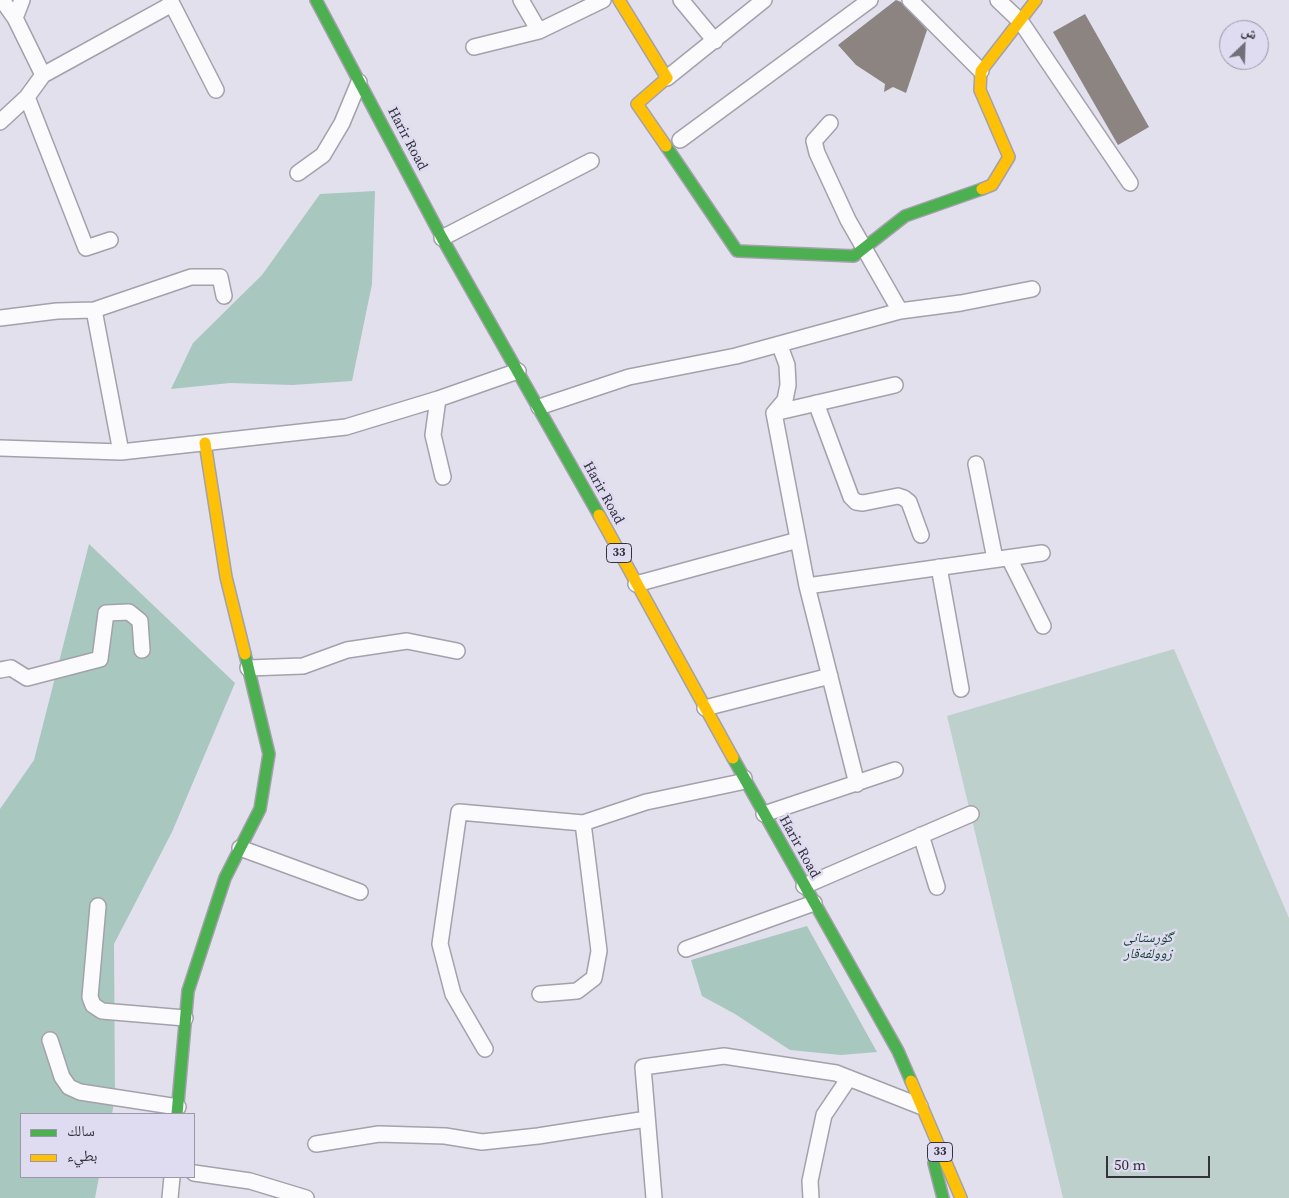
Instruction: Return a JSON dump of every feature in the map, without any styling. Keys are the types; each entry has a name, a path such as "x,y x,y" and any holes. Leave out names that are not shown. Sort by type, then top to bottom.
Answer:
{"street":[{"path":"2,0 15,18 43,75"},
{"path":"15,18 22,0"},
{"name":"Harir Road","path":"316,0 442,238 898,1051 920,1106"},
{"path":"521,0 539,31"},
{"path":"474,47 539,31 603,0"},
{"path":"619,0 667,78"},
{"path":"681,0 715,41"},
{"path":"764,0 637,104 737,251 854,256 905,216 992,185 1009,157 980,90 981,71 1021,22 1036,0"},
{"path":"680,140 870,0"},
{"path":"910,0 981,71"},
{"path":"998,0 1021,22 1130,183"},
{"path":"0,122 27,98 43,75 171,2 216,90"},
{"path":"298,173 323,155 342,123 360,82"},
{"path":"27,98 86,248 110,240"},
{"path":"830,123 814,141 848,220 900,311"},
{"path":"442,238 591,161"},
{"path":"0,318 57,311 94,310 191,277 220,277 224,296"},
{"path":"538,407 629,377 780,346 900,311 961,303 1032,289"},
{"path":"94,310 121,452"},
{"path":"774,413 785,400 788,385 787,366 780,346"},
{"path":"0,448 121,452 346,427 438,399 518,371"},
{"path":"774,413 895,385"},
{"path":"438,399 433,435 442,477"},
{"path":"816,403 851,497 856,502 863,503 898,496 904,498 909,502 921,535"},
{"path":"774,413 807,586 857,784"},
{"path":"50,1040 62,1077 69,1087 80,1092 177,1111 188,991 225,878 260,809 269,754 226,577 205,443"},
{"path":"976,464 1002,558 1043,626"},
{"path":"636,584 798,540"},
{"path":"807,586 1042,553"},
{"path":"939,567 961,689"},
{"path":"0,670 11,668 27,678 100,659 106,613 129,612 140,621 142,650"},
{"path":"248,668 303,666 347,650 406,641 457,650"},
{"path":"705,708 830,676"},
{"path":"764,814 895,770"},
{"path":"485,1049 453,994 440,944 459,812 583,823 646,802 741,782 744,778"},
{"path":"804,886 971,814"},
{"path":"540,994 577,991 594,978 599,951 583,823"},
{"path":"920,835 937,886"},
{"path":"240,848 360,892"},
{"path":"686,949 814,903"},
{"path":"98,906 90,997 93,1005 102,1011 185,1018"},
{"path":"654,1198 643,1067 724,1056 836,1073 920,1106"},
{"path":"811,1198 810,1181 824,1115 849,1078"},
{"name":"33","path":"920,1106 942,1198"},
{"name":"33","path":"920,1106 961,1198"},
{"path":"316,1144 379,1134 445,1136 482,1142 538,1136 647,1119"},
{"path":"195,1173 250,1180 306,1198"},
{"path":"170,1198 172,1178"}],"green space":[{"path":"375,191 372,284 352,381 292,385 230,383 171,389 193,343 262,275 320,194"},
{"path":"89,544 235,683 172,832 114,944 115,1097 112,1113 20,1113 20,1178 99,1178 95,1198 0,1198 0,809 34,760"},
{"name":"گۆڕستانی زوولفەقار","path":"1174,649 1289,918 1289,1198 1063,1198 947,716"},
{"path":"807,926 877,1052 841,1055 790,1050 735,1014 702,996 691,960"}],"building":[{"path":"896,0 901,2 927,30 906,93 893,87 884,92 885,84 856,65 838,45"},
{"path":"1085,14 1149,127 1118,145 1053,32"}],"traffic: fast":[{"path":"316,0 442,238 599,515"},
{"path":"666,146 737,251 854,256 905,216 982,189"},
{"path":"177,1113 188,991 225,878 260,809 269,754 245,654"},
{"path":"733,758 898,1051 911,1081"},
{"path":"934,1163 943,1198"}],"traffic: slow":[{"path":"619,0 667,78 637,104 666,146"},
{"path":"982,189 992,185 1009,157 980,90 981,71 1036,0"},
{"path":"205,443 226,577 245,654"},
{"path":"599,515 733,758"},
{"path":"911,1081 961,1198"}]}
